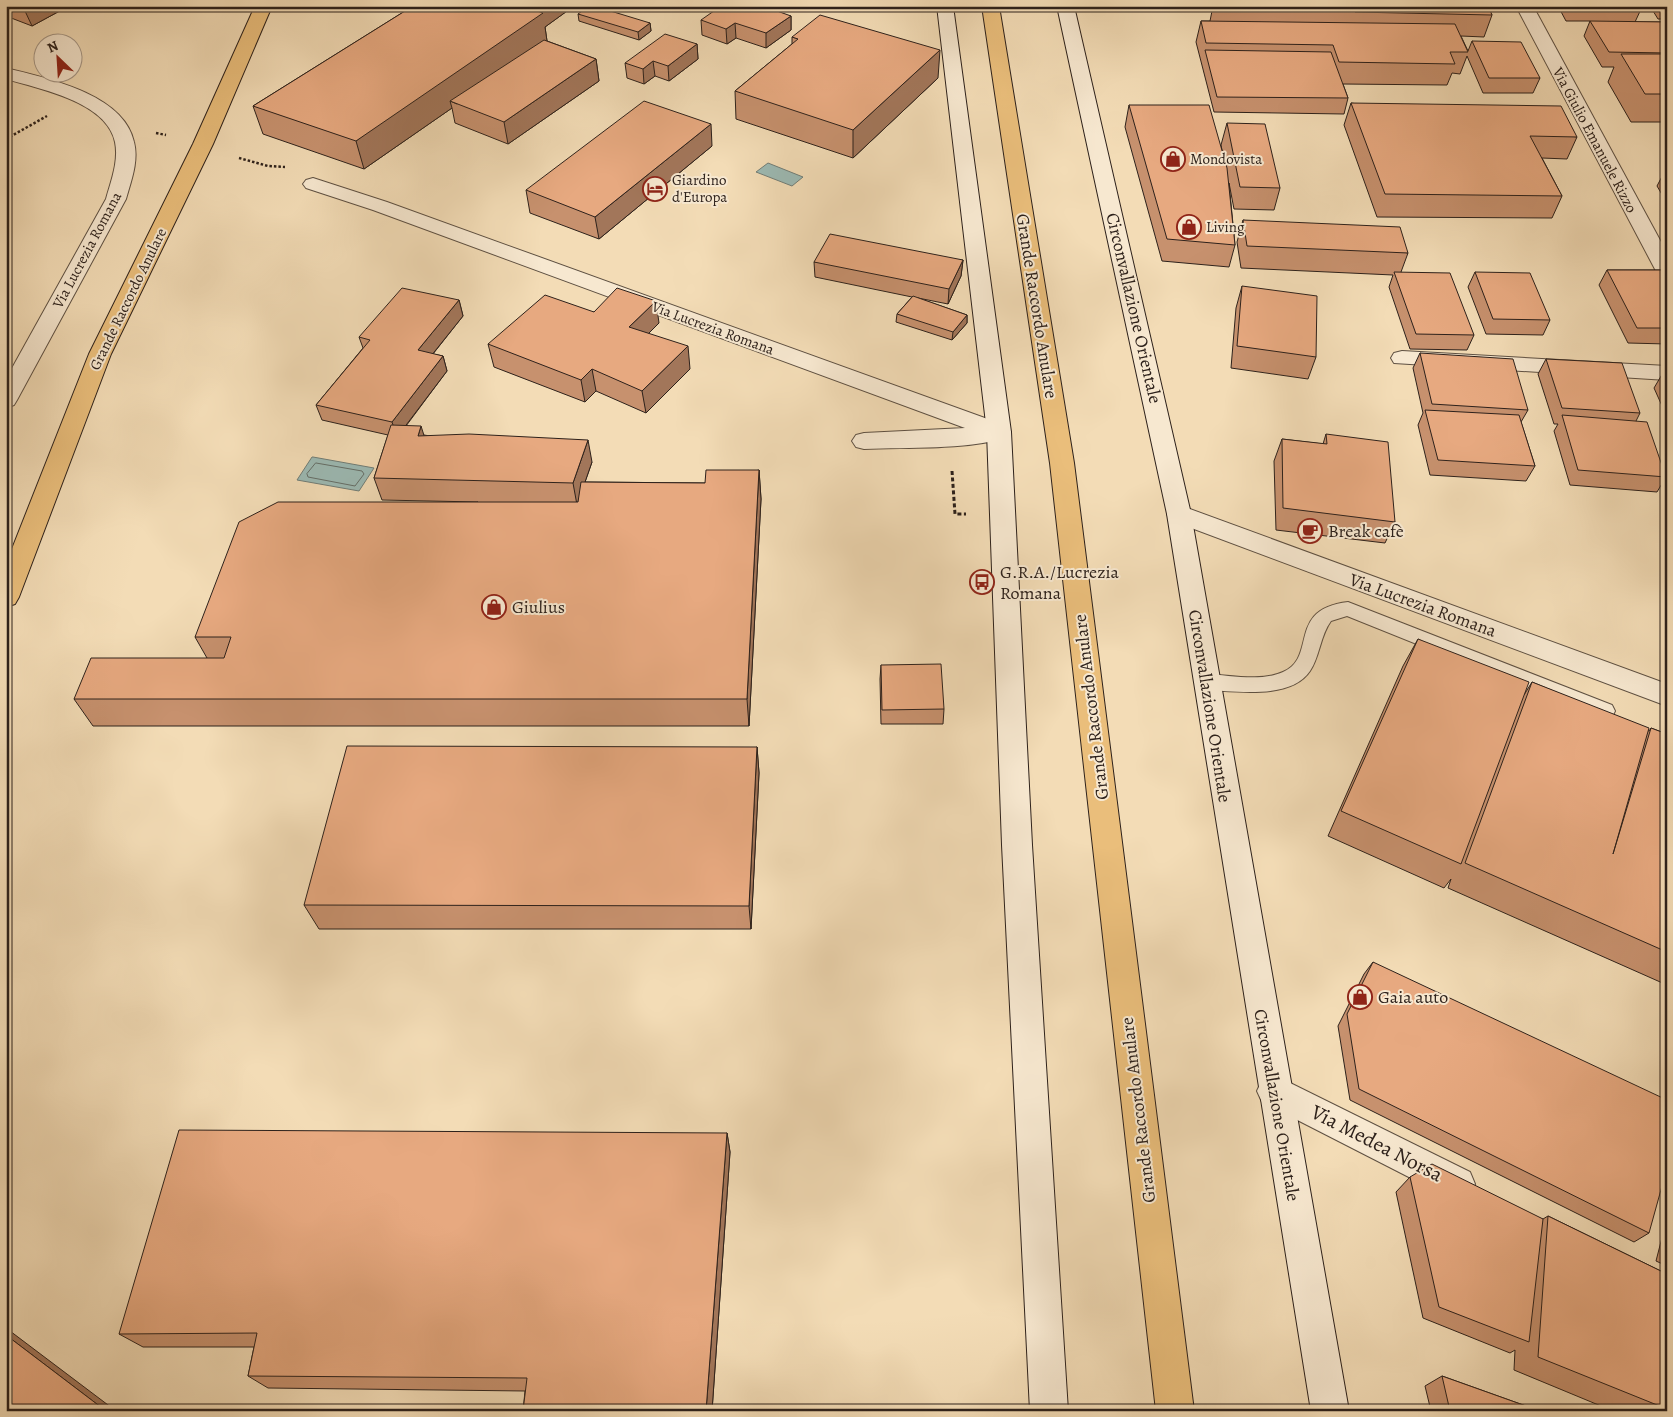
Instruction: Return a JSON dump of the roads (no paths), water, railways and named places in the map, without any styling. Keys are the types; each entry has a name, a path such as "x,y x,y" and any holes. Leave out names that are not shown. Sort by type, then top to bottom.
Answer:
{"highway":[{"name":"Grande Raccordo Anulare","path":"6,598 100,354 204,144 264,6"},
{"name":"Grande Raccordo Anulare","path":"990,6 1062,463 1175,1411"}],"street":[{"path":"945,6 966,158 999,432 1017,845 1048,1411"},
{"name":"Circonvallazione Orientale","path":"1065,6 1179,514 1274,1091 1330,1411"},
{"name":"Via Giulio Emanuele Rizzo","path":"1524,6 1667,274"},
{"name":"Via Lucrezia Romana","path":"6,73 81,97 105,109 121,130 125,150 122,184 116,199 6,400"},
{"name":"Via Lucrezia Romana","path":"313,184 380,206 999,432"},
{"path":"1644,231 1667,232"},
{"path":"1402,358 1667,373"},
{"path":"864,441 949,438 999,432"},
{"name":"Via Lucrezia Romana","path":"1179,514 1667,695"},
{"name":"Via Medea Norsa","path":"1274,1091 1484,1197"}],"lane":[{"path":"1206,682 1274,682 1294,676 1306,663 1320,618 1327,612 1348,609 1625,718"}],"water":[{"path":"768,163 803,177 792,186 756,172"},
{"path":"312,457 374,468 359,491 297,480"}],"place":[{"name":"Mondovista","path":"1173,159"},
{"name":"Giardino d'Europa","path":"655,189"},
{"name":"Living","path":"1189,227"},
{"name":"Break cafè","path":"1310,531"},
{"name":"G.R.A./Lucrezia Romana","path":"982,582"},
{"name":"Giulius","path":"494,607"},
{"name":"Gaia auto","path":"1360,997"}]}
